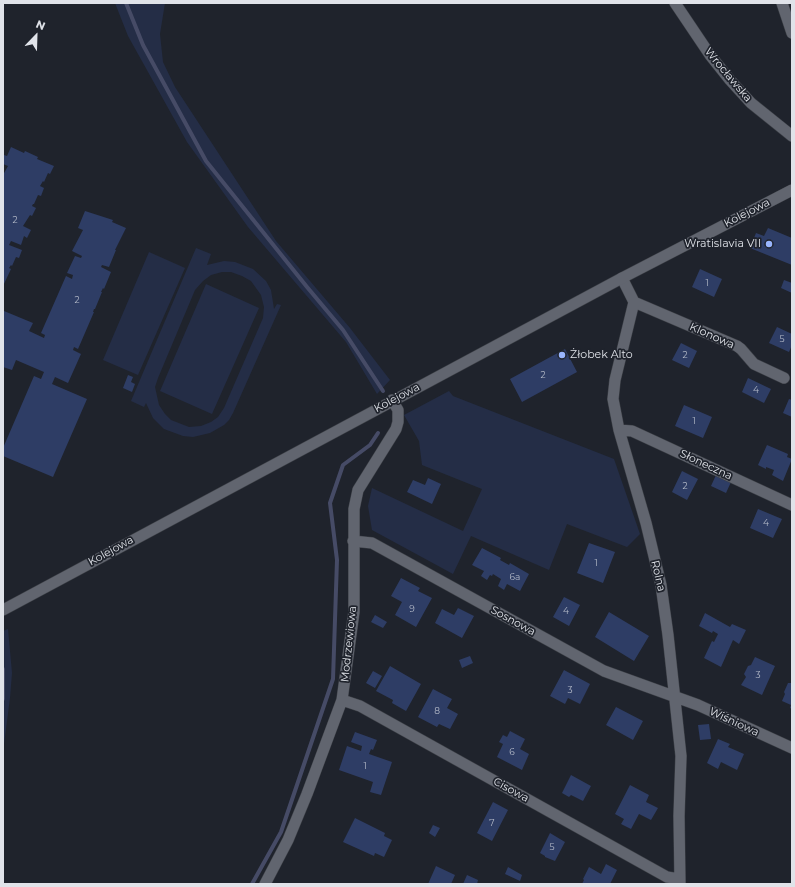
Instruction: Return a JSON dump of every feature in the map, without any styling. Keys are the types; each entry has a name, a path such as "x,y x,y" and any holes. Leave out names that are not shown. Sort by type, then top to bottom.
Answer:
{"street":[{"name":"Wrocławska","path":"675,3 710,55 730,80 751,103 792,136"},
{"path":"782,3 792,33"},
{"name":"Kolejowa","path":"3,610 392,400 792,190"},
{"path":"622,278 634,302"},
{"name":"Klonowa","path":"634,302 737,346 754,364 784,378"},
{"name":"Rolna","path":"634,302 613,391 613,399 619,430 646,523 662,586 681,756 679,816 680,882"},
{"name":"Modrzewiowa","path":"265,884 288,840 327,744 342,700 354,612 354,509 358,490 393,434 397,425 398,410 392,400"},
{"name":"Słoneczna","path":"619,430 632,431 792,505"},
{"name":"Sosnowa","path":"353,541 372,543 604,671 675,698"},
{"name":"Wiśniowa","path":"675,698 698,705 792,748"},
{"name":"Cisowa","path":"342,700 360,706 667,877 680,882"}],"shaded area":[{"path":"115,3 165,3 160,34 163,62 175,87 276,241 350,328 390,380 377,394 346,342 248,227 187,142 128,36"},
{"path":"196,248 211,254 207,265 224,261 235,262 253,269 266,281 271,290 274,309 277,304 281,305 233,413 224,425 210,433 193,437 183,436 164,429 153,418 146,403 144,407 131,401","holes":["222,272 231,272 251,281 261,295 264,307 263,318 224,408 218,417 201,426 189,427 171,420 165,414 159,405 155,387 195,290 211,275"]},
{"path":"149,252 185,268 138,375 103,360"},
{"path":"206,284 259,308 212,414 160,391"},
{"path":"449,391 453,396 614,459 640,534 627,547 567,524 549,570 471,536 453,574 372,530 368,506 372,488 463,531 482,489 422,465 419,441 404,415"},
{"path":"8,629 12,673 3,752 3,631"}],"building":[{"path":"11,147 24,153 25,151 38,157 37,159 54,166 50,174 48,173 44,182 43,181 40,186 44,188 41,196 38,195 32,206 36,208 32,216 30,215 23,226 31,230 27,238 24,236 21,245 11,241 9,245 22,250 19,258 16,257 12,266 11,265 9,268 11,269 3,286 3,175 8,166 3,164 3,157 4,155 7,156"},
{"path":"85,211 113,220 112,222 126,228 115,250 109,267 102,265 101,267 111,272 104,289 103,288 101,292 78,349 74,347 73,350 81,354 68,383 55,377 52,384 87,399 53,477 3,456 3,448 34,376 41,379 44,372 16,360 12,370 3,367 3,312 4,311 33,323 29,331 44,338 45,335 41,333 66,276 72,279 73,275 67,273 75,256 81,258 82,256 72,251 83,230 78,228"},
{"path":"768,228 792,238 792,265 750,248 756,233 764,236"},
{"path":"700,269 722,279 714,297 692,287"},
{"path":"784,280 792,283 792,293 781,288"},
{"path":"777,327 792,334 792,345 789,352 769,343"},
{"path":"681,343 697,351 689,368 672,360"},
{"path":"565,349 577,372 522,402 510,379"},
{"path":"128,375 133,377 131,382 135,384 132,392 123,388"},
{"path":"748,378 771,389 764,403 742,392"},
{"path":"789,399 792,400 792,417 783,413"},
{"path":"684,405 712,417 703,438 675,426"},
{"path":"767,445 788,454 787,457 792,459 783,481 772,475 774,470 766,467 766,469 758,465"},
{"path":"682,471 698,479 687,500 672,492"},
{"path":"716,475 731,482 726,493 711,486"},
{"path":"428,478 441,484 432,504 407,492 413,480 425,485"},
{"path":"758,509 782,519 773,538 750,528"},
{"path":"589,543 615,552 603,583 577,573"},
{"path":"482,548 501,558 500,560 509,565 510,563 529,574 520,591 507,584 504,590 498,586 501,579 493,574 492,576 490,575 487,580 481,576 484,571 472,565"},
{"path":"401,578 420,588 418,591 432,598 416,627 395,615 402,602 391,596"},
{"path":"564,597 580,605 569,626 553,617"},
{"path":"458,608 474,616 462,638 435,623 442,609 454,615"},
{"path":"609,612 649,636 634,661 595,637"},
{"path":"705,613 730,627 732,624 746,630 739,644 733,640 721,667 704,658 712,641 714,642 718,634 713,631 712,633 699,626"},
{"path":"375,615 387,622 383,628 371,622"},
{"path":"470,656 473,663 462,668 459,660"},
{"path":"755,657 775,666 762,695 741,685 746,677 744,674 748,666 751,665"},
{"path":"390,666 421,684 406,711 392,703 393,700 376,691"},
{"path":"564,670 590,684 580,704 568,698 565,704 550,696"},
{"path":"373,671 382,676 375,688 366,683"},
{"path":"792,680 792,709 790,708 791,705 782,701 788,683 791,683"},
{"path":"433,689 452,699 447,708 458,714 450,729 439,724 437,727 418,717"},
{"path":"616,707 643,721 633,740 606,725"},
{"path":"709,724 711,739 700,740 698,725"},
{"path":"510,731 525,739 520,749 529,754 522,770 497,757 503,744 499,742 503,735 507,737"},
{"path":"355,732 377,740 373,750 371,749 369,754 392,762 381,795 370,792 373,782 339,770 347,746 361,751 362,746 351,742"},
{"path":"718,739 730,744 728,747 744,754 737,770 721,762 718,769 707,763"},
{"path":"571,775 591,786 583,801 571,795 569,797 562,793"},
{"path":"630,785 649,795 646,802 658,808 651,820 639,814 631,829 621,824 624,819 615,814"},
{"path":"493,802 508,810 492,841 477,833"},
{"path":"355,818 385,833 384,836 392,840 384,857 375,853 374,856 343,842"},
{"path":"433,825 440,828 435,837 429,833"},
{"path":"550,833 565,842 555,861 540,853"},
{"path":"606,864 617,870 610,884 582,884 589,867 601,874"},
{"path":"436,866 455,875 451,884 428,884"},
{"path":"508,867 522,875 520,881 505,874"},
{"path":"467,875 478,880 477,884 463,884"}],"waterway":[{"path":"126,3 143,45 206,161 343,330 383,391"},
{"path":"252,884 281,832 333,679 337,560 330,503 343,465 370,445 378,433"},
{"path":"3,669 3,699"}],"place":[{"name":"Wratislavia VII","path":"769,244"},
{"name":"Żłobek Alto","path":"562,355"}]}
